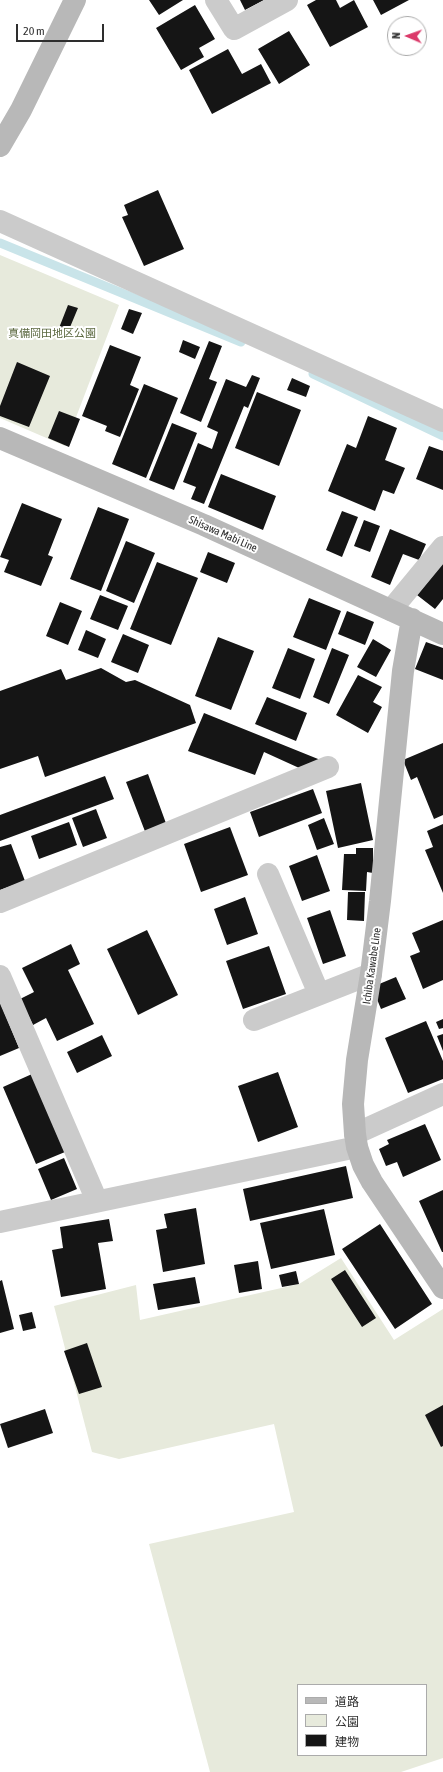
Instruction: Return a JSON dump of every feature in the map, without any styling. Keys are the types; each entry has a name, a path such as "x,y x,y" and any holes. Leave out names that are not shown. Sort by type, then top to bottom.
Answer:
{"main road":[{"path":"0,146 21,110 75,0"},
{"name":"Shisawa Mabi Line","path":"0,438 204,525 443,634"},
{"name":"Ichiba Kawabe Line","path":"412,620 404,671 372,974 357,1060 353,1104 356,1140 372,1182 443,1288"}],"street":[{"path":"216,0 234,29 287,0"},
{"path":"0,221 443,421"},
{"path":"390,610 443,547"},
{"path":"0,902 328,767"},
{"path":"268,874 319,994"},
{"path":"254,1020 372,974"},
{"path":"0,976 97,1201"},
{"path":"0,1222 97,1201 356,1140 443,1094"}],"green space":[{"name":"真備岡田地区公園","path":"0,255 119,305 65,446 0,418"},
{"path":"341,1258 394,1340 443,1309 443,1758 401,1772 210,1772 149,1544 294,1512 274,1424 119,1459 92,1452 54,1306 136,1285 140,1320 299,1284"}],"building":[{"path":"149,0 183,0 159,15"},
{"path":"240,0 264,0 245,10"},
{"path":"316,0 336,0 340,8 354,0 368,27 330,47 307,5"},
{"path":"373,0 409,0 381,15"},
{"path":"195,5 215,39 199,48 204,57 181,70 156,28"},
{"path":"289,31 310,65 279,84 258,49"},
{"path":"228,49 242,74 261,64 271,83 212,114 189,70"},
{"path":"158,190 184,249 144,266 122,217 128,215 124,205"},
{"path":"68,305 78,308 68,332 59,328"},
{"path":"129,309 142,313 133,334 121,329"},
{"path":"183,340 200,347 195,359 179,352"},
{"path":"209,341 222,346 209,379 217,382 201,422 180,413"},
{"path":"110,345 141,357 130,385 139,389 120,437 105,431 107,426 82,416"},
{"path":"17,362 50,376 29,427 0,416 0,406"},
{"path":"252,375 260,378 248,408 244,406 204,504 191,499 196,487 183,482 198,443 212,449 218,432 207,427 226,379 246,387"},
{"path":"292,378 310,386 306,397 287,390"},
{"path":"144,384 178,398 146,478 112,464"},
{"path":"257,392 301,410 279,466 235,448"},
{"path":"59,411 80,419 69,447 48,438"},
{"path":"368,416 397,428 385,460 405,468 394,494 383,490 375,511 328,491 347,444 356,448"},
{"path":"172,423 197,433 174,490 149,480"},
{"path":"429,446 443,451 443,490 416,479"},
{"path":"221,474 276,496 263,530 208,507"},
{"path":"22,503 62,519 48,555 53,557 41,586 4,572 9,560 0,557"},
{"path":"98,507 129,519 101,591 70,579"},
{"path":"342,511 358,517 342,557 326,550"},
{"path":"364,520 380,526 370,552 354,546"},
{"path":"390,529 426,544 419,560 403,554 390,585 371,577"},
{"path":"126,541 155,553 134,603 106,591"},
{"path":"208,552 235,563 227,583 200,572"},
{"path":"157,562 198,578 171,645 130,629"},
{"path":"443,563 443,599 435,609 417,595"},
{"path":"100,595 128,606 118,630 90,619"},
{"path":"309,598 341,611 326,650 293,637"},
{"path":"60,602 82,611 68,645 46,636"},
{"path":"347,611 374,622 365,645 338,634"},
{"path":"86,630 106,639 98,658 78,650"},
{"path":"123,634 149,645 138,673 111,662"},
{"path":"218,637 254,651 231,710 195,696"},
{"path":"373,639 391,650 376,677 357,667"},
{"path":"426,642 443,648 443,680 415,669"},
{"path":"288,648 315,659 300,699 272,688"},
{"path":"332,648 349,655 329,704 313,697"},
{"path":"101,668 126,682 135,680 190,705 196,723 45,777 38,756 0,769 0,691 61,669 66,680"},
{"path":"358,675 382,687 373,702 382,707 368,733 336,715"},
{"path":"267,697 307,713 296,741 255,724"},
{"path":"204,713 323,761 308,772 264,752 255,775 188,751"},
{"path":"443,743 443,815 434,819 417,777 411,780 403,760"},
{"path":"148,774 167,826 146,834 126,782"},
{"path":"105,776 114,799 0,841 0,815"},
{"path":"361,783 373,840 338,848 326,791"},
{"path":"313,789 322,813 259,837 250,812"},
{"path":"96,809 107,838 83,847 72,818"},
{"path":"324,818 334,844 317,850 308,825"},
{"path":"69,822 77,845 39,859 31,836"},
{"path":"443,824 443,893 425,850 433,847 427,831"},
{"path":"230,827 248,875 201,892 184,844"},
{"path":"11,844 25,881 0,890 0,847"},
{"path":"356,848 373,848 373,873 367,872 366,891 342,890 344,854 356,854"},
{"path":"317,855 330,891 302,901 289,866"},
{"path":"348,892 365,892 364,921 347,920"},
{"path":"245,897 258,934 227,945 214,909"},
{"path":"330,910 346,956 323,964 307,918"},
{"path":"443,920 443,980 423,989 410,956 420,952 412,933"},
{"path":"147,930 178,995 138,1015 107,949"},
{"path":"71,944 80,964 68,970 94,1024 57,1041 46,1018 33,1025 20,999 34,992 22,968"},
{"path":"269,946 286,994 243,1009 226,961"},
{"path":"396,977 406,999 381,1009 372,987"},
{"path":"0,1002 19,1048 0,1056"},
{"path":"443,1019 443,1028 439,1029 436,1022"},
{"path":"426,1021 443,1061 443,1079 408,1093 385,1038"},
{"path":"443,1034 443,1051 437,1036"},
{"path":"102,1035 112,1056 77,1073 67,1052"},
{"path":"278,1072 298,1127 258,1142 238,1086"},
{"path":"32,1074 65,1152 36,1164 3,1087"},
{"path":"425,1124 441,1160 403,1177 397,1162 386,1166 379,1149 389,1144 387,1140"},
{"path":"64,1158 77,1189 51,1200 38,1169"},
{"path":"346,1166 353,1198 250,1221 243,1189"},
{"path":"443,1190 443,1252 442,1252 419,1201"},
{"path":"196,1208 205,1264 163,1272 156,1230 167,1228 164,1214"},
{"path":"324,1209 335,1255 271,1269 260,1223"},
{"path":"109,1219 113,1241 98,1243 106,1289 61,1297 52,1250 63,1248 60,1227"},
{"path":"380,1224 432,1304 395,1329 342,1249"},
{"path":"258,1261 262,1289 239,1293 234,1265"},
{"path":"345,1270 376,1318 362,1327 331,1279"},
{"path":"296,1271 299,1284 282,1287 279,1275"},
{"path":"195,1277 200,1303 158,1310 153,1284"},
{"path":"2,1280 14,1329 0,1333 0,1281"},
{"path":"32,1312 36,1328 23,1331 19,1315"},
{"path":"87,1343 102,1387 79,1394 64,1351"},
{"path":"443,1405 443,1446 441,1447 425,1415"},
{"path":"45,1409 53,1433 8,1448 0,1424"}],"waterway":[{"path":"0,243 241,342"},
{"path":"313,374 443,436"}]}
